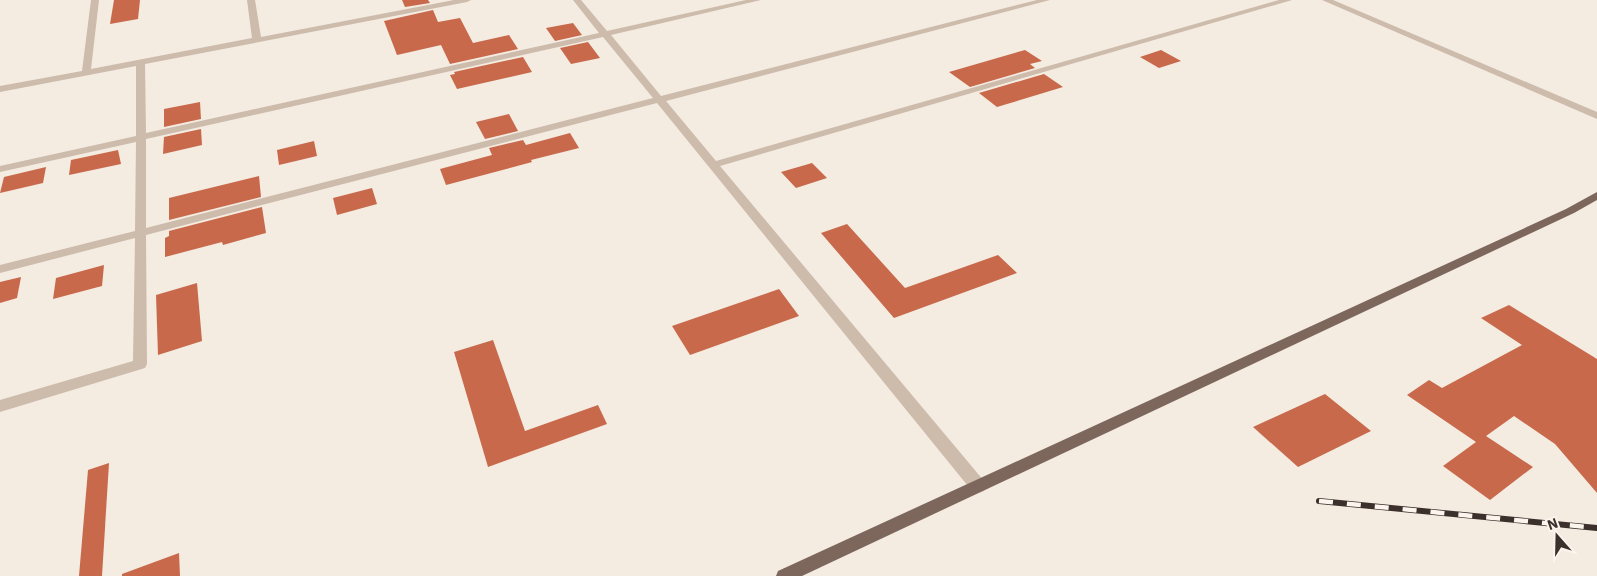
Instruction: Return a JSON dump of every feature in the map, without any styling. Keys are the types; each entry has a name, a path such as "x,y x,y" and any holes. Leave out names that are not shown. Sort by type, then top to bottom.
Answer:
{"main road":[{"path":"784,576 1552,219 1597,195"}],"street":[{"path":"86,73 95,0"},
{"path":"251,0 257,40"},
{"path":"0,89 467,0"},
{"path":"577,0 978,486"},
{"path":"0,169 757,0"},
{"path":"0,269 660,101 1046,0"},
{"path":"713,165 1288,0"},
{"path":"1326,0 1597,116"},
{"path":"0,406 140,364 141,62"}],"building":[{"path":"114,0 140,0 138,19 110,24"},
{"path":"402,0 428,0 430,3 405,7"},
{"path":"433,10 438,22 460,18 473,43 509,35 518,49 450,64 441,45 397,55 384,21"},
{"path":"573,23 582,35 555,41 546,28"},
{"path":"588,42 600,58 571,64 560,48"},
{"path":"1025,50 1042,61 1030,64 1035,68 970,87 949,72"},
{"path":"1161,50 1181,61 1159,68 1140,57"},
{"path":"523,57 532,72 457,89 450,75 455,74 454,72"},
{"path":"1044,74 1063,87 997,107 979,93"},
{"path":"200,102 201,119 164,127 164,109"},
{"path":"509,114 518,131 485,139 476,122"},
{"path":"201,129 202,145 163,154 164,137"},
{"path":"570,133 579,148 531,160 532,162 446,185 440,169 492,155 489,148 523,140 526,145"},
{"path":"314,141 317,156 279,165 277,150"},
{"path":"118,150 121,164 69,175 71,160"},
{"path":"812,163 827,178 796,188 781,172"},
{"path":"46,167 43,183 0,193 4,177"},
{"path":"259,176 261,197 169,220 169,198"},
{"path":"372,188 377,204 337,215 333,198"},
{"path":"262,207 266,233 223,245 222,242 165,257 165,238 169,236 169,231"},
{"path":"847,224 905,288 998,255 1017,273 894,318 821,233"},
{"path":"104,265 102,286 53,299 56,278"},
{"path":"21,277 17,298 0,303 0,282"},
{"path":"197,283 202,341 158,355 156,295"},
{"path":"779,289 799,316 690,355 672,326"},
{"path":"1509,305 1597,359 1597,493 1555,444 1514,416 1486,436 1533,467 1490,500 1443,466 1476,442 1407,395 1429,380 1442,388 1522,345 1481,318"},
{"path":"493,340 525,431 598,405 607,424 488,467 454,352"},
{"path":"1325,394 1371,431 1298,467 1253,427"},
{"path":"109,463 102,576 79,576 88,470"},
{"path":"179,553 180,576 122,576 122,574"}],"railway":[{"path":"1319,501 1597,528"}]}
